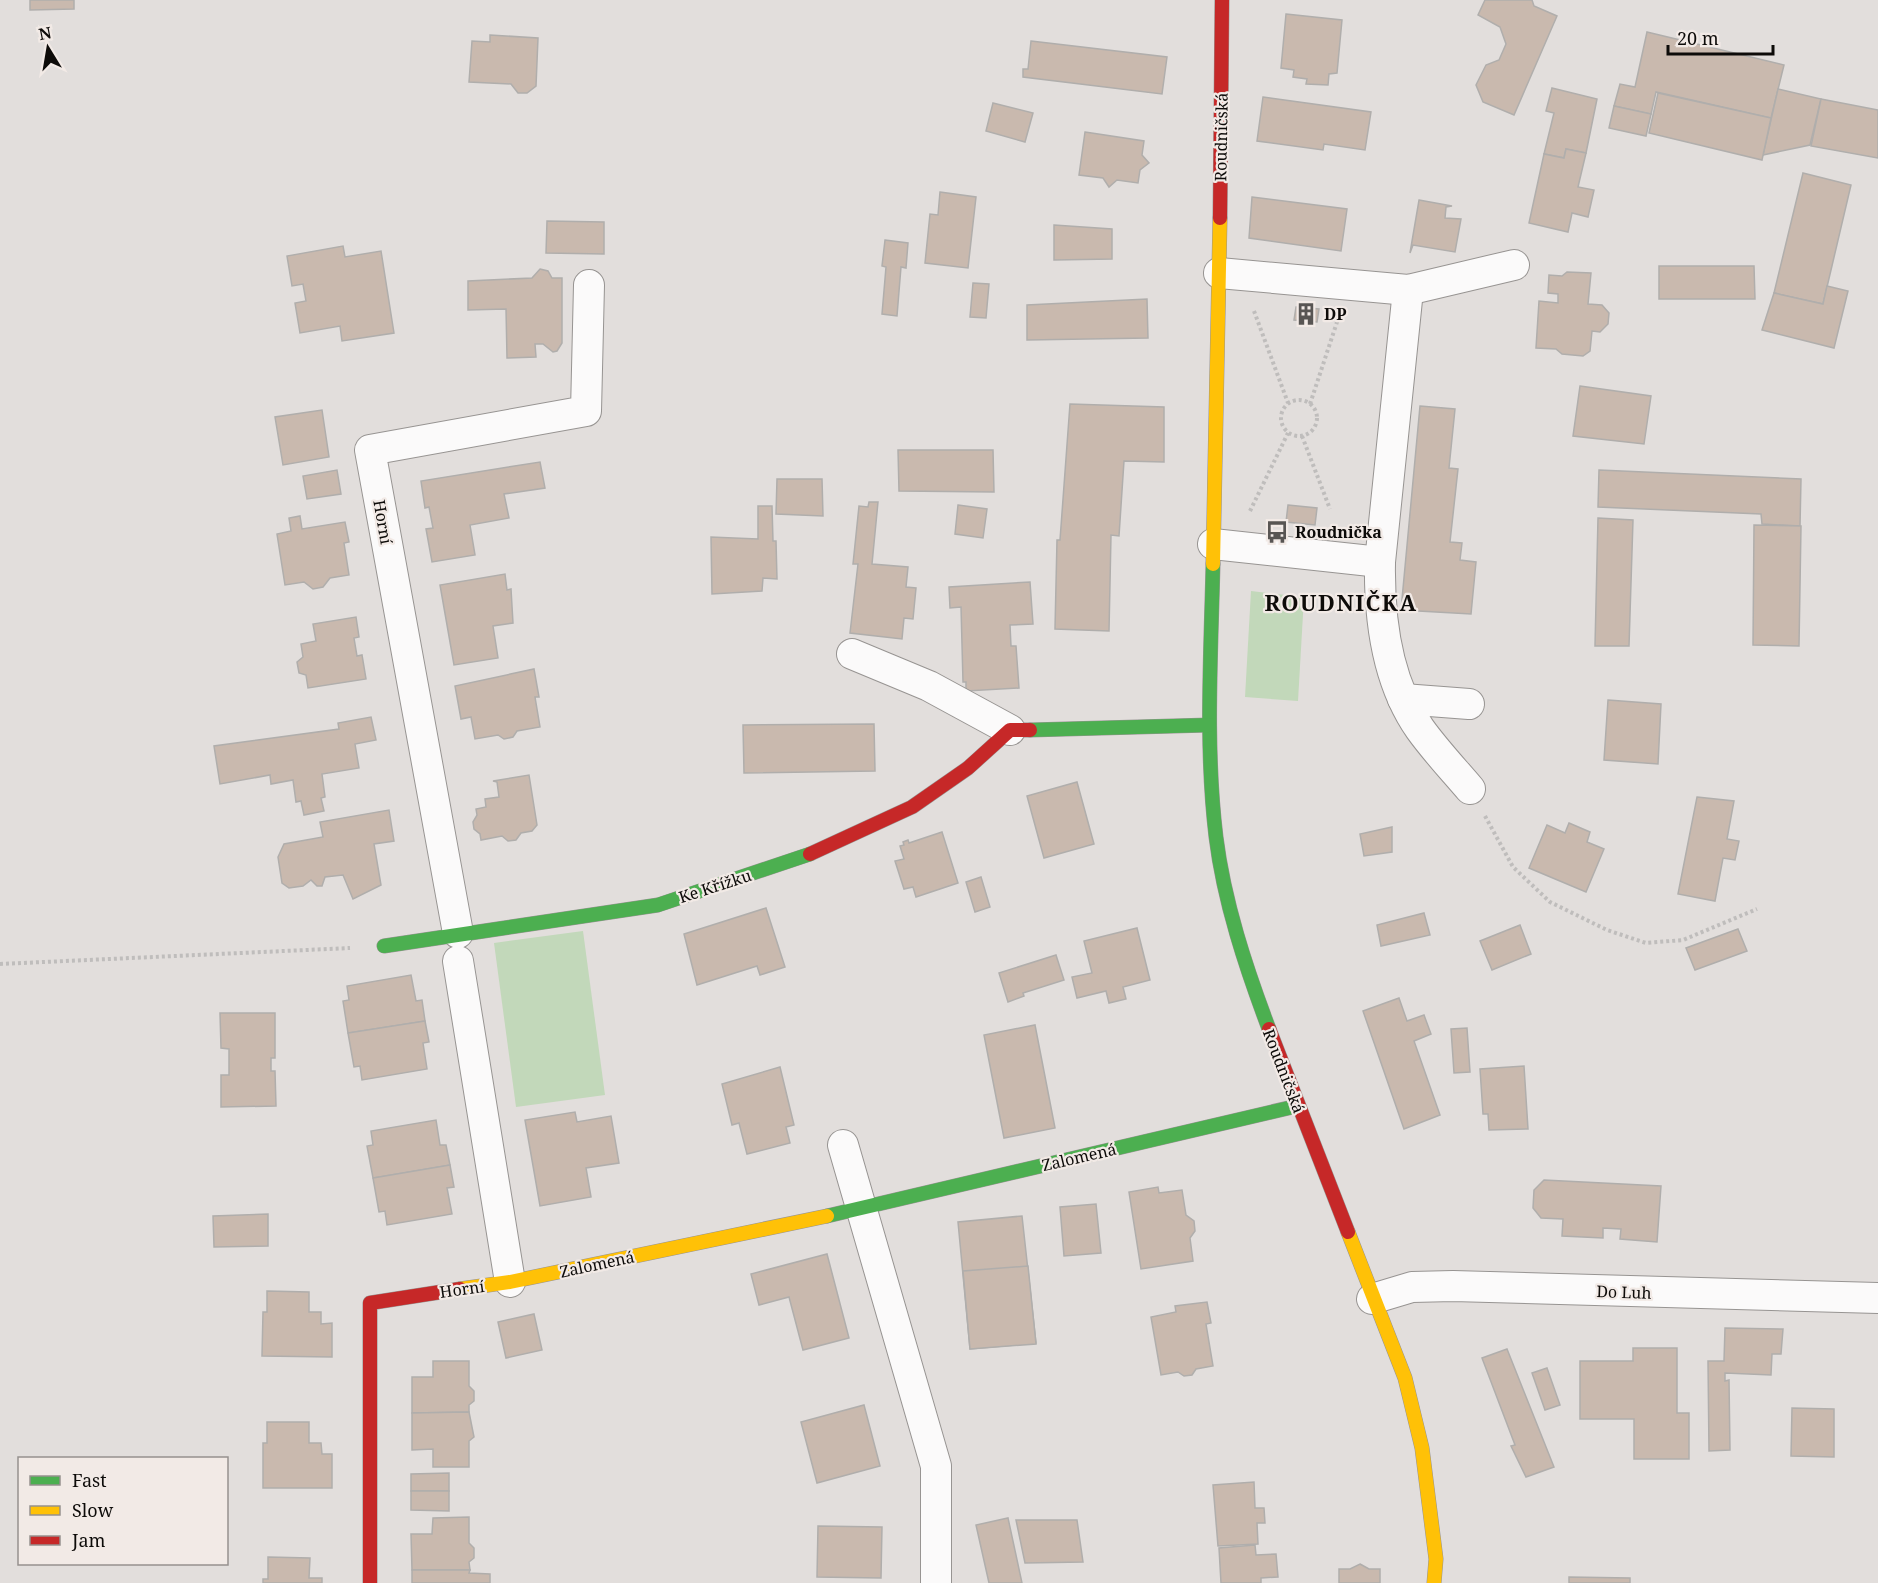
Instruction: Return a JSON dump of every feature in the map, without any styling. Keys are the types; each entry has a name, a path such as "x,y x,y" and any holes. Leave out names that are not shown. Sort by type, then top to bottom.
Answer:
{"street":[{"name":"Roudničská","path":"1222,0 1219,273 1209,725 1216,837 1232,911 1261,1008 1372,1299 1405,1378 1422,1448 1436,1558 1434,1583"},
{"path":"1219,273 1408,290 1514,265"},
{"name":"Horní","path":"370,1583 370,1303 510,1282 458,947 370,450 585,411 589,285"},
{"path":"1408,290 1380,562 1379,603 1384,635 1403,699 1420,729 1470,789"},
{"path":"1213,544 1380,562"},
{"path":"852,654 929,686 1010,730 1209,725"},
{"path":"1403,699 1469,704"},
{"name":"Ke Křížku","path":"384,946 458,947 658,905 811,854 912,807 968,768 1010,730"},
{"name":"Zalomená","path":"510,1282 860,1209 1297,1106"},
{"path":"843,1145 936,1466 936,1583"},
{"name":"Do Luh","path":"1372,1299 1412,1287 1453,1286 1878,1298"}],"path":[{"path":"1310,404 1342,305"},
{"path":"1248,310 1253,307 1288,403"},
{"path":"1299,400 1310,404 1314,408 1317,420 1311,431 1302,436 1288,433 1280,418 1288,403 1299,400"},
{"path":"1250,511 1288,433"},
{"path":"1302,436 1330,509"},
{"path":"1246,506 1254,515"},
{"path":"1325,513 1330,509 1339,510"},
{"path":"1470,789 1513,867 1550,902 1607,930 1646,943 1683,940 1757,909"},
{"path":"0,964 384,946"}],"green space":[{"path":"1251,591 1304,597 1298,701 1245,697"},
{"path":"583,931 605,1095 516,1107 494,943"}],"building":[{"path":"30,0 74,0 74,9 30,10"},
{"path":"1485,0 1532,0 1534,6 1557,16 1514,115 1483,102 1476,85 1486,65 1499,60 1506,44 1500,27 1478,15"},
{"path":"1286,14 1342,20 1337,73 1329,74 1328,85 1306,84 1307,79 1293,77 1294,70 1281,68"},
{"path":"1647,32 1784,65 1771,118 1656,92 1651,114 1614,106 1620,84 1635,87"},
{"path":"490,35 538,38 536,86 527,93 518,93 511,84 469,82 472,41 490,42"},
{"path":"1031,41 1167,57 1162,94 1023,77 1023,69 1028,69"},
{"path":"1552,88 1597,99 1586,153 1566,149 1564,158 1544,154 1554,113 1546,111"},
{"path":"1778,89 1821,99 1810,145 1763,155"},
{"path":"1658,93 1771,118 1762,160 1649,133"},
{"path":"1263,97 1371,112 1365,150 1324,144 1323,150 1257,141"},
{"path":"1821,99 1878,110 1878,158 1811,146"},
{"path":"993,103 1033,113 1025,142 986,131"},
{"path":"1614,106 1651,114 1646,136 1609,128"},
{"path":"1085,132 1144,141 1142,155 1149,163 1140,170 1138,183 1117,180 1109,187 1103,178 1079,175"},
{"path":"1566,149 1586,153 1578,187 1594,190 1588,217 1572,213 1568,232 1529,223 1544,154 1564,158"},
{"path":"1803,173 1851,185 1823,304 1774,293"},
{"path":"940,192 976,197 968,268 925,263 930,214 938,215"},
{"path":"1252,197 1347,209 1341,251 1249,238"},
{"path":"1419,200 1452,206 1446,207 1445,218 1461,219 1455,252 1413,245 1410,253"},
{"path":"547,221 604,222 604,254 546,253"},
{"path":"1054,225 1112,229 1112,259 1054,260"},
{"path":"885,240 908,243 906,268 901,267 897,316 882,314 886,267 882,266"},
{"path":"343,246 345,257 381,251 394,333 342,341 340,326 300,333 295,303 306,301 303,284 292,286 287,256"},
{"path":"1659,266 1754,266 1755,299 1659,299"},
{"path":"540,269 548,271 552,278 562,278 562,343 557,351 553,352 543,344 535,344 536,357 507,358 506,309 468,310 468,281 532,278"},
{"path":"1567,272 1591,273 1588,304 1602,305 1609,313 1608,324 1600,332 1592,331 1590,351 1583,356 1562,354 1556,349 1536,348 1539,301 1558,303 1558,294 1548,293 1549,275 1562,276"},
{"path":"973,283 989,284 986,318 970,317"},
{"path":"1827,286 1848,291 1834,348 1762,330 1774,293 1823,304"},
{"path":"1147,299 1148,338 1027,340 1027,305"},
{"name":"DP","path":"1296,307 1319,309 1317,322 1294,320"},
{"path":"1580,386 1651,396 1644,444 1573,436"},
{"path":"1070,404 1164,407 1164,462 1124,461 1119,536 1111,535 1109,631 1055,629 1057,540 1060,540"},
{"path":"1420,406 1455,409 1449,468 1458,469 1450,542 1462,543 1460,560 1476,562 1471,614 1401,610"},
{"path":"322,410 329,457 283,465 275,417"},
{"path":"898,450 993,450 994,492 899,491"},
{"path":"540,462 545,488 504,494 509,518 470,525 475,555 432,562 426,529 433,528 429,507 425,508 421,481"},
{"path":"337,470 341,494 307,499 303,476"},
{"path":"1599,470 1801,479 1800,526 1762,524 1761,514 1598,507"},
{"path":"777,479 822,479 823,516 776,514"},
{"path":"869,502 878,502 872,564 908,567 906,587 916,588 913,619 904,618 902,639 850,633 858,564 853,564 859,506 868,507"},
{"path":"958,505 987,509 983,538 955,534"},
{"path":"1288,505 1317,508 1315,525 1286,522"},
{"path":"758,506 772,506 777,579 763,578 762,591 712,594 711,537 758,539"},
{"path":"300,516 302,529 345,522 349,542 344,543 349,575 330,578 323,587 313,589 304,582 285,585 277,534 291,531 289,518"},
{"path":"1598,518 1633,520 1629,646 1595,646"},
{"path":"1754,525 1801,526 1799,646 1753,645"},
{"path":"505,574 507,590 511,589 513,623 493,626 498,658 454,665 440,585"},
{"path":"1030,582 1033,624 1010,625 1011,646 1016,646 1019,688 966,691 966,682 963,682 961,607 950,608 949,587"},
{"path":"356,617 359,637 354,638 357,656 362,655 366,679 308,688 306,675 299,673 297,662 303,657 301,644 316,641 313,624"},
{"path":"534,669 539,697 535,697 540,727 517,731 513,737 504,739 498,735 475,739 471,717 461,719 455,686"},
{"path":"1608,700 1661,704 1658,764 1604,760"},
{"path":"371,717 376,740 355,744 359,768 322,774 325,797 321,798 324,811 304,815 301,801 296,802 293,780 271,784 270,775 220,784 214,746 339,729 338,723"},
{"path":"874,724 875,771 744,773 743,725"},
{"path":"529,775 537,825 532,831 521,833 516,840 508,841 502,836 481,840 480,834 474,829 473,822 477,815 476,809 486,807 485,799 499,797 497,782 493,781"},
{"path":"1077,782 1094,844 1044,858 1027,796"},
{"path":"1697,797 1734,801 1727,839 1739,841 1735,860 1723,858 1715,901 1678,894"},
{"path":"389,810 394,841 374,844 381,885 353,899 343,875 325,877 322,886 317,886 311,880 303,886 289,888 282,883 278,857 284,844 323,837 320,822"},
{"path":"1569,823 1590,832 1587,842 1604,849 1586,892 1529,868 1547,825 1565,833"},
{"path":"1392,827 1392,852 1364,856 1360,834"},
{"path":"942,832 958,883 916,897 913,887 904,889 895,861 904,859 900,846 908,840 909,843"},
{"path":"981,877 990,907 975,912 966,882"},
{"path":"766,908 785,967 760,975 757,966 697,985 684,934"},
{"path":"1424,913 1430,935 1381,946 1377,925"},
{"path":"1520,925 1531,954 1492,970 1480,941"},
{"path":"1137,928 1150,980 1123,987 1126,999 1109,1003 1106,991 1077,998 1072,977 1092,973 1084,941"},
{"path":"1738,929 1747,951 1695,970 1686,948"},
{"path":"1056,955 1064,980 1023,993 1024,996 1008,1002 999,973"},
{"path":"411,975 416,1001 422,1000 425,1021 348,1033 343,1001 349,1000 347,986"},
{"path":"1399,998 1407,1021 1424,1015 1431,1034 1414,1041 1440,1115 1404,1129 1363,1011"},
{"path":"220,1013 275,1013 275,1058 271,1058 271,1071 275,1071 276,1106 221,1107 221,1075 229,1075 229,1049 221,1048"},
{"path":"425,1021 429,1042 423,1043 427,1069 362,1080 360,1066 354,1067 348,1033"},
{"path":"1035,1025 1055,1128 1004,1138 984,1035"},
{"path":"1467,1028 1470,1072 1454,1073 1451,1029"},
{"path":"1524,1066 1528,1129 1489,1130 1488,1114 1483,1114 1480,1069"},
{"path":"780,1067 794,1125 786,1127 790,1143 747,1154 739,1123 732,1125 722,1084"},
{"path":"575,1112 577,1122 611,1116 619,1163 586,1168 591,1197 540,1206 525,1120"},
{"path":"436,1120 440,1145 446,1145 450,1165 373,1178 367,1146 373,1145 371,1131"},
{"path":"450,1165 454,1187 447,1188 452,1214 387,1225 385,1211 379,1212 373,1178"},
{"path":"1544,1180 1661,1186 1657,1242 1620,1239 1621,1229 1603,1228 1603,1238 1562,1236 1563,1219 1541,1218 1533,1208 1534,1190"},
{"path":"1158,1187 1159,1193 1182,1190 1186,1215 1194,1221 1195,1231 1190,1238 1193,1261 1141,1269 1129,1192"},
{"path":"1096,1204 1101,1253 1064,1256 1060,1207"},
{"path":"268,1214 268,1246 214,1247 213,1216"},
{"path":"1022,1216 1036,1343 970,1349 958,1222"},
{"path":"827,1254 849,1338 803,1350 789,1297 759,1305 751,1274"},
{"path":"1028,1266 1036,1344 970,1349 963,1271"},
{"path":"267,1291 309,1292 309,1312 321,1312 321,1324 332,1323 332,1357 262,1356 263,1312 267,1312"},
{"path":"1207,1302 1211,1323 1206,1324 1213,1366 1196,1369 1192,1375 1184,1376 1178,1372 1161,1375 1151,1317 1176,1312 1175,1306"},
{"path":"534,1314 542,1350 506,1358 498,1322"},
{"path":"1725,1328 1783,1329 1781,1354 1772,1354 1771,1375 1725,1373 1725,1381 1729,1380 1730,1450 1709,1451 1708,1361 1724,1361"},
{"path":"1633,1348 1677,1348 1677,1413 1689,1413 1689,1459 1634,1459 1634,1419 1580,1419 1580,1361 1633,1361"},
{"path":"1507,1349 1554,1467 1526,1477 1511,1446 1515,1445 1482,1358"},
{"path":"433,1361 469,1361 469,1386 474,1391 474,1401 469,1405 469,1412 412,1413 412,1377 433,1377"},
{"path":"1547,1368 1560,1405 1545,1410 1532,1373"},
{"path":"864,1405 880,1466 817,1483 801,1422"},
{"path":"1792,1408 1834,1409 1834,1457 1791,1456"},
{"path":"469,1412 474,1437 469,1441 469,1467 433,1467 433,1449 412,1450 412,1413"},
{"path":"267,1422 309,1422 309,1443 321,1443 322,1454 332,1454 332,1488 263,1488 263,1443 267,1443"},
{"path":"449,1473 449,1491 411,1491 411,1474"},
{"path":"1254,1482 1255,1508 1264,1508 1265,1523 1257,1523 1258,1544 1218,1546 1213,1485"},
{"path":"411,1491 449,1491 449,1511 411,1510"},
{"path":"469,1517 469,1543 474,1548 474,1558 469,1562 470,1570 412,1570 411,1534 432,1534 433,1518"},
{"path":"1008,1518 1022,1583 989,1583 976,1525"},
{"path":"1016,1520 1077,1520 1083,1562 1025,1563"},
{"path":"818,1526 882,1527 881,1578 817,1577"},
{"path":"1255,1545 1256,1555 1276,1554 1278,1577 1261,1578 1261,1583 1221,1583 1219,1548"},
{"path":"268,1557 310,1558 309,1578 322,1578 322,1583 263,1583 263,1579 268,1579"},
{"path":"1360,1564 1369,1569 1380,1569 1380,1583 1339,1583 1339,1569 1350,1569"},
{"path":"412,1570 470,1570 469,1573 490,1574 490,1583 412,1583"},
{"path":"1569,1577 1630,1578 1630,1583 1569,1583"}],"traffic: fast":[{"path":"1213,564 1210,734 1216,837 1224,886 1237,934 1269,1029"},
{"path":"1030,730 1209,725"},
{"path":"384,946 658,905 810,854"},
{"path":"827,1216 1297,1106"}],"traffic: slow":[{"path":"1213,564 1220,218"},
{"path":"460,1289 510,1282 827,1216"},
{"path":"1348,1232 1405,1378 1422,1448 1436,1559 1434,1583"}],"traffic: jam":[{"path":"1220,218 1222,0"},
{"path":"810,854 912,807 968,768 1010,730 1030,730"},
{"path":"1269,1029 1348,1232"},
{"path":"370,1583 370,1303 460,1289"}],"place":[{"name":"DP","path":"1306,314"},
{"name":"Roudnička","path":"1277,532"}],"district":[{"name":"ROUDNIČKA","path":"1341,602"}]}
